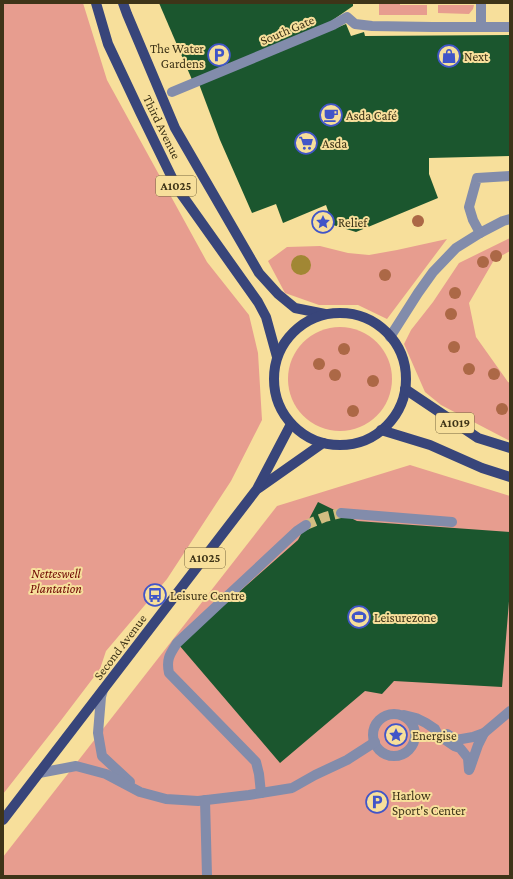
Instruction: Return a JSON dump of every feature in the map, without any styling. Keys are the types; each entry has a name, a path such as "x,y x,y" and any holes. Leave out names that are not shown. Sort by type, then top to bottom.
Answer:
{"main road":[{"name":"Third Avenue","path":"96,3 108,44 177,188 258,302 266,317 278,357"},
{"name":"Third Avenue","path":"123,3 174,128 259,273 278,294 296,308 326,315"},
{"path":"337,313 351,314 365,318 379,326 390,337 398,348 403,361 405,389 398,411 381,430 367,439 350,444 336,445 322,443 312,439 291,424 282,412 274,385 274,370 278,357 286,340 300,326 315,318 337,313"},
{"name":"A1019","path":"405,389 478,438 510,448"},
{"name":"Second Avenue","path":"3,820 257,489 291,424"},
{"name":"A1019","path":"381,430 430,445 482,468 510,477"},
{"name":"Second Avenue","path":"257,489 322,443"}],"street":[{"path":"481,3 481,27"},
{"name":"South Gate","path":"172,92 333,25 347,17 355,24 372,26 433,28 510,27"},
{"path":"480,233 473,220 469,207 477,178 510,176"},
{"path":"390,337 433,272 456,248 480,233 510,219"},
{"path":"341,513 452,522"},
{"path":"261,793 256,762 169,673 168,656 177,643 296,531 306,525"},
{"path":"103,690 98,733 102,756 140,792"},
{"path":"458,744 484,733 510,711"},
{"path":"402,715 408,718 415,730 414,742 411,748 401,755 388,755 378,748 373,736 377,722 388,715 395,714 402,715 416,718 435,729 440,730 458,744 468,758 469,770 484,733"},
{"path":"39,774 76,766 106,774 140,792 166,799 198,801 292,788 347,760 375,742"},
{"path":"205,800 207,876"}],"green space":[{"name":"Netteswell Plantation","path":"3,3 83,3 107,80 207,262 249,315 258,353 262,420 231,481 167,579 106,651 100,669 3,794"},
{"path":"379,3 427,5 427,15 379,15"},
{"path":"438,5 474,5 469,14 438,13"},
{"path":"510,238 510,251 494,260 469,303 476,337 510,383 510,441 441,405 425,392 404,344 411,330 433,302 459,263"},
{"path":"447,239 387,319 358,305 319,305 285,293 268,261 287,247 320,246 348,253 369,255"},
{"path":"340,327 360,331 377,342 388,359 392,379 388,399 377,416 360,427 340,431 320,427 303,416 292,399 288,379 292,359 303,342 320,331"},
{"path":"410,465 510,496 510,876 3,876 3,857 277,506"}],"shaded area":[{"path":"301,255 308,258 311,265 308,272 301,275 294,272 291,265 294,258"}],"building":[{"name":"The Water Gardens","path":"159,3 353,3 353,6 320,29 193,82"},
{"path":"346,24 351,36 364,32 365,36 510,35 510,156 429,158 429,174 438,198 356,232 333,225 326,205 283,223 276,204 252,213 220,140 199,84"},
{"name":"Leisurezone","path":"318,502 357,521 510,532 510,589 502,687 394,681 382,694 365,691 280,763 179,645 298,540"}],"tunnel":[{"path":"306,525 325,517 341,513"}],"place":[{"name":"The Water Gardens","path":"219,55"},
{"name":"Next","path":"449,56"},
{"name":"Asda Café","path":"331,115"},
{"name":"Asda","path":"306,143"},
{"name":"Relief","path":"323,222"},
{"name":"Leisure Centre","path":"155,595"},
{"name":"Leisurezone","path":"359,617"},
{"name":"Energise","path":"396,735"},
{"name":"Harlow Sport's Center","path":"377,802"}]}
